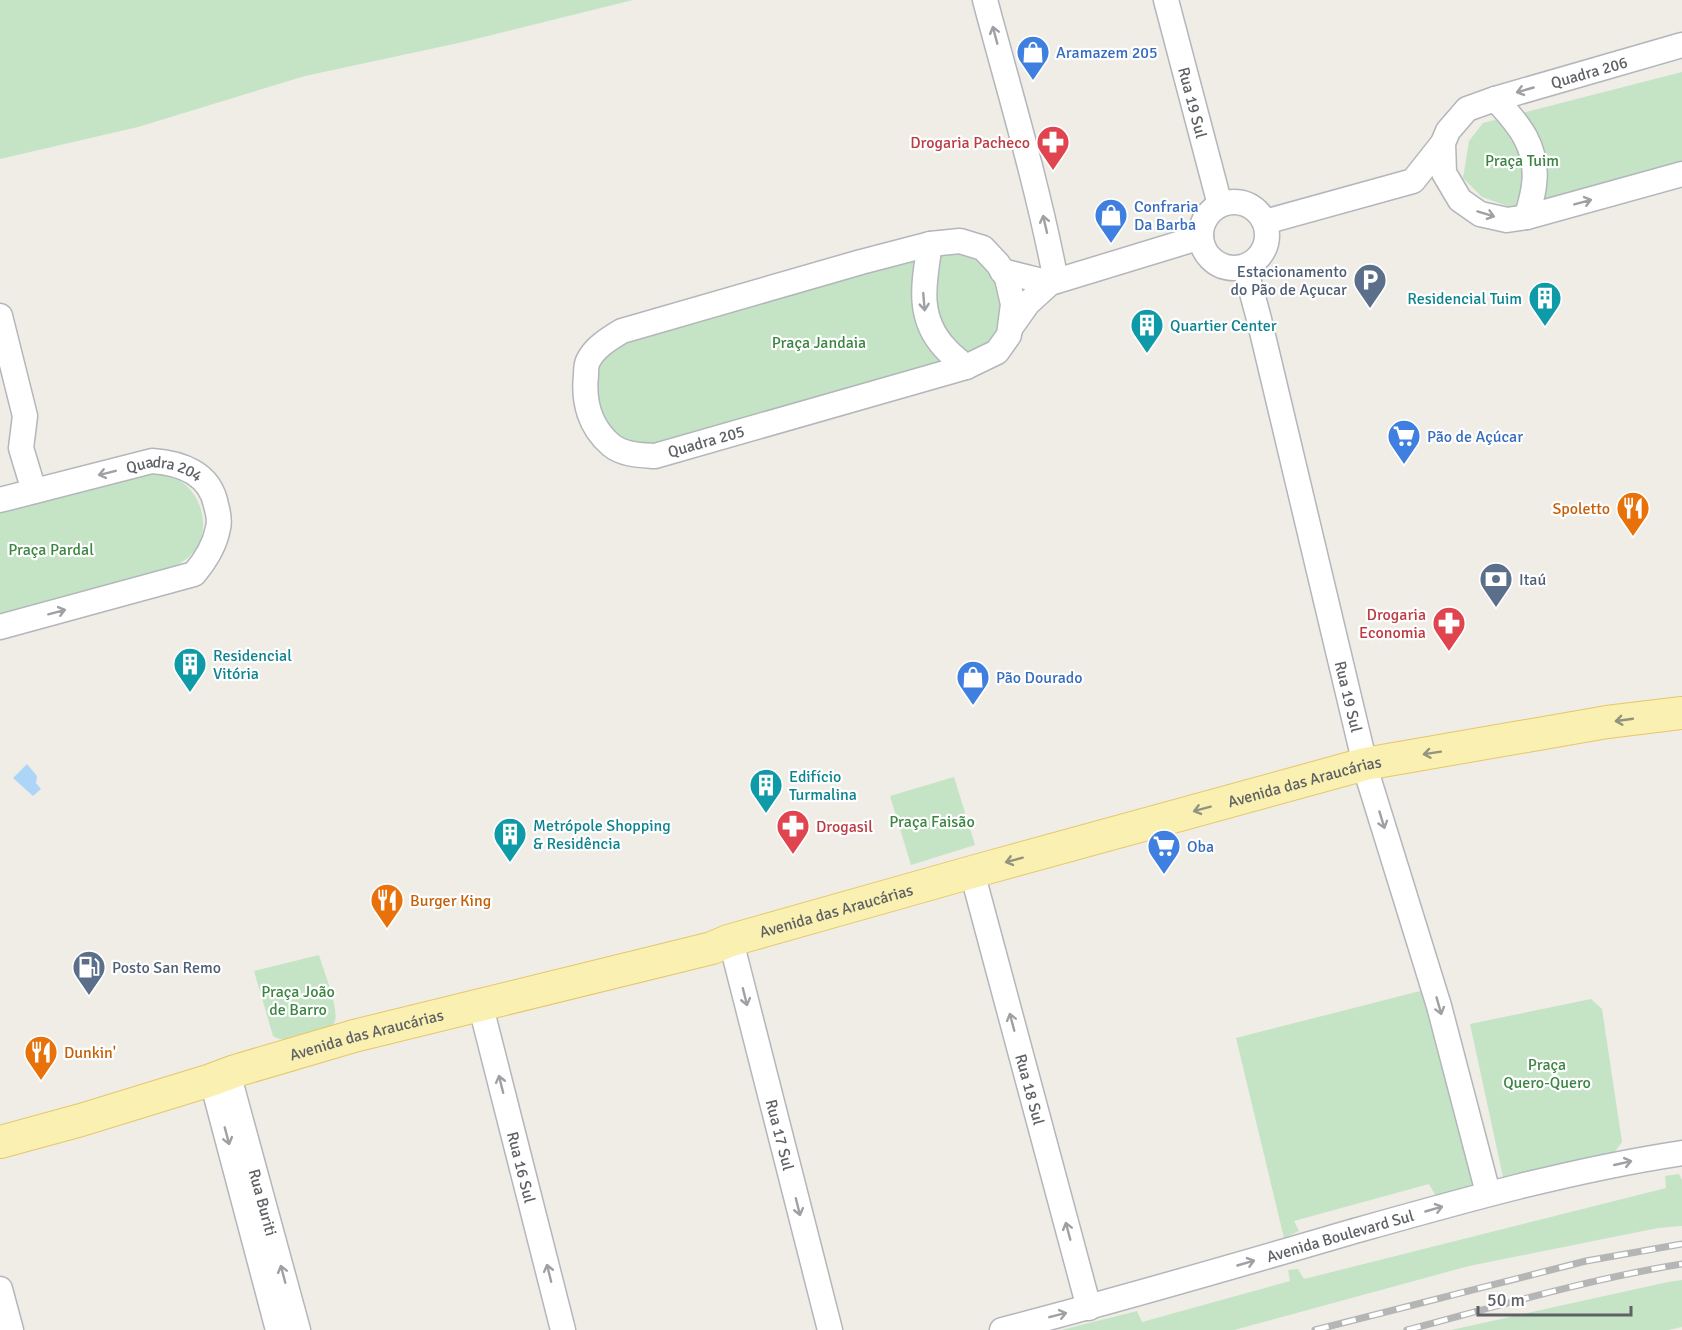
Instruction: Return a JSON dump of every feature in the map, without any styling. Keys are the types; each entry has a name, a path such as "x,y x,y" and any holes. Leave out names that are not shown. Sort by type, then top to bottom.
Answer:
{"main road":[{"name":"Avenida das Araucárias","path":"0,1142 81,1120 325,1044 712,948 972,872 1365,764 1607,722 1682,712"}],"street":[{"path":"986,0 1047,232 1053,282 1002,271"},
{"name":"Rua 19 Sul","path":"1166,0 1220,205"},
{"name":"Quadra 206","path":"1413,181 1443,143 1448,131 1467,109 1682,45"},
{"path":"1495,99 1516,121 1528,140 1534,162 1534,184 1527,217"},
{"path":"1443,143 1444,174 1460,200"},
{"path":"1265,222 1413,181 1460,200 1480,213 1507,219 1527,217 1682,174"},
{"path":"1230,202 1241,203 1259,213 1265,222 1267,244 1262,254 1245,267 1235,269 1215,263 1203,247 1201,237 1205,219 1220,205 1230,202"},
{"name":"Quadra 205","path":"1011,327 1028,303 1053,282 1201,237"},
{"name":"Quadra 205","path":"960,241 983,248 1002,271 1007,278 1013,304 1009,335 997,352 966,367 655,456 634,455 612,446 593,424 588,411 584,389 587,363 599,346 622,331 930,244 960,241"},
{"path":"930,244 923,288 925,312 933,331 944,347 966,367"},
{"name":"Rua 19 Sul","path":"1245,267 1365,764 1439,1006 1488,1193"},
{"path":"0,316 25,416 21,448 34,491"},
{"name":"Quadra 204","path":"0,500 152,461 165,462 178,464 202,477 215,497 219,526 204,562 194,573 0,627"},
{"name":"Rua 18 Sul","path":"972,872 1089,1308"},
{"name":"Rua 17 Sul","path":"728,942 734,953 830,1330"},
{"name":"Rua 16 Sul","path":"483,1004 483,1015 563,1330"},
{"name":"Rua Buriti","path":"219,1076 216,1096 278,1330"},
{"name":"Rua Buriti","path":"219,1076 298,1330"},
{"name":"Avenida Boulevard Sul","path":"1002,1330 1089,1308 1488,1193 1636,1160 1682,1153"},
{"path":"0,1289 11,1330"}],"green space":[{"path":"0,0 633,0 463,42 305,76 138,127 0,159"},
{"name":"Praça Tuim","path":"1682,72 1682,163 1516,209 1482,197 1463,178 1469,141 1483,123"},
{"name":"Praça Jandaia","path":"960,241 1007,278 997,352 655,456 593,424 599,346"},
{"name":"Praça Pardal","path":"148,473 162,474 184,483 201,508 203,528 201,538 197,547 185,560 176,566 0,615 0,512"},
{"name":"Praça Faisão","path":"954,777 975,845 911,865 890,796"},
{"name":"Praça João de Barro","path":"319,955 335,1007 334,1023 330,1029 301,1038 285,1040 273,1036 254,971"},
{"path":"1424,990 1478,1187 1437,1198 1429,1184 1294,1221 1299,1231 1284,1238 1236,1038"},
{"name":"Praça Quero-Quero","path":"1591,999 1602,1009 1622,1142 1611,1157 1517,1181 1503,1177 1470,1024"},
{"path":"1679,1174 1682,1180 1682,1226 1658,1228 1469,1266 1234,1330 1061,1330 1137,1311 1142,1322 1290,1281 1288,1270 1298,1269 1304,1279 1666,1188 1665,1176"},
{"path":"1682,1280 1682,1327 1668,1330 1451,1330 1668,1282"}],"water":[{"path":"27,764 37,776 36,783 41,789 33,796 13,778"}],"railway":[{"path":"1315,1330 1586,1261 1682,1244"},
{"path":"1407,1330 1578,1285 1682,1264"}],"place":[{"name":"Aramazem 205","path":"1033,81"},
{"name":"Drogaria Pacheco","path":"1053,171"},
{"name":"Confraria Da Barba","path":"1111,244"},
{"name":"Estacionamento do Pão de Açucar","path":"1370,309"},
{"name":"Residencial Tuim","path":"1545,327"},
{"name":"Quartier Center","path":"1147,354"},
{"name":"Pão de Açúcar","path":"1404,465"},
{"name":"Spoletto","path":"1633,537"},
{"name":"Itaú","path":"1496,608"},
{"name":"Drogaria Economia","path":"1449,652"},
{"name":"Residencial Vitória","path":"190,693"},
{"name":"Pão Dourado","path":"973,706"},
{"name":"Edifício Turmalina","path":"766,814"},
{"name":"Drogasil","path":"793,855"},
{"name":"Metrópole Shopping & Residência","path":"510,863"},
{"name":"Oba","path":"1164,875"},
{"name":"Burger King","path":"387,929"},
{"name":"Posto San Remo","path":"89,996"},
{"name":"Dunkin'","path":"41,1081"}]}
